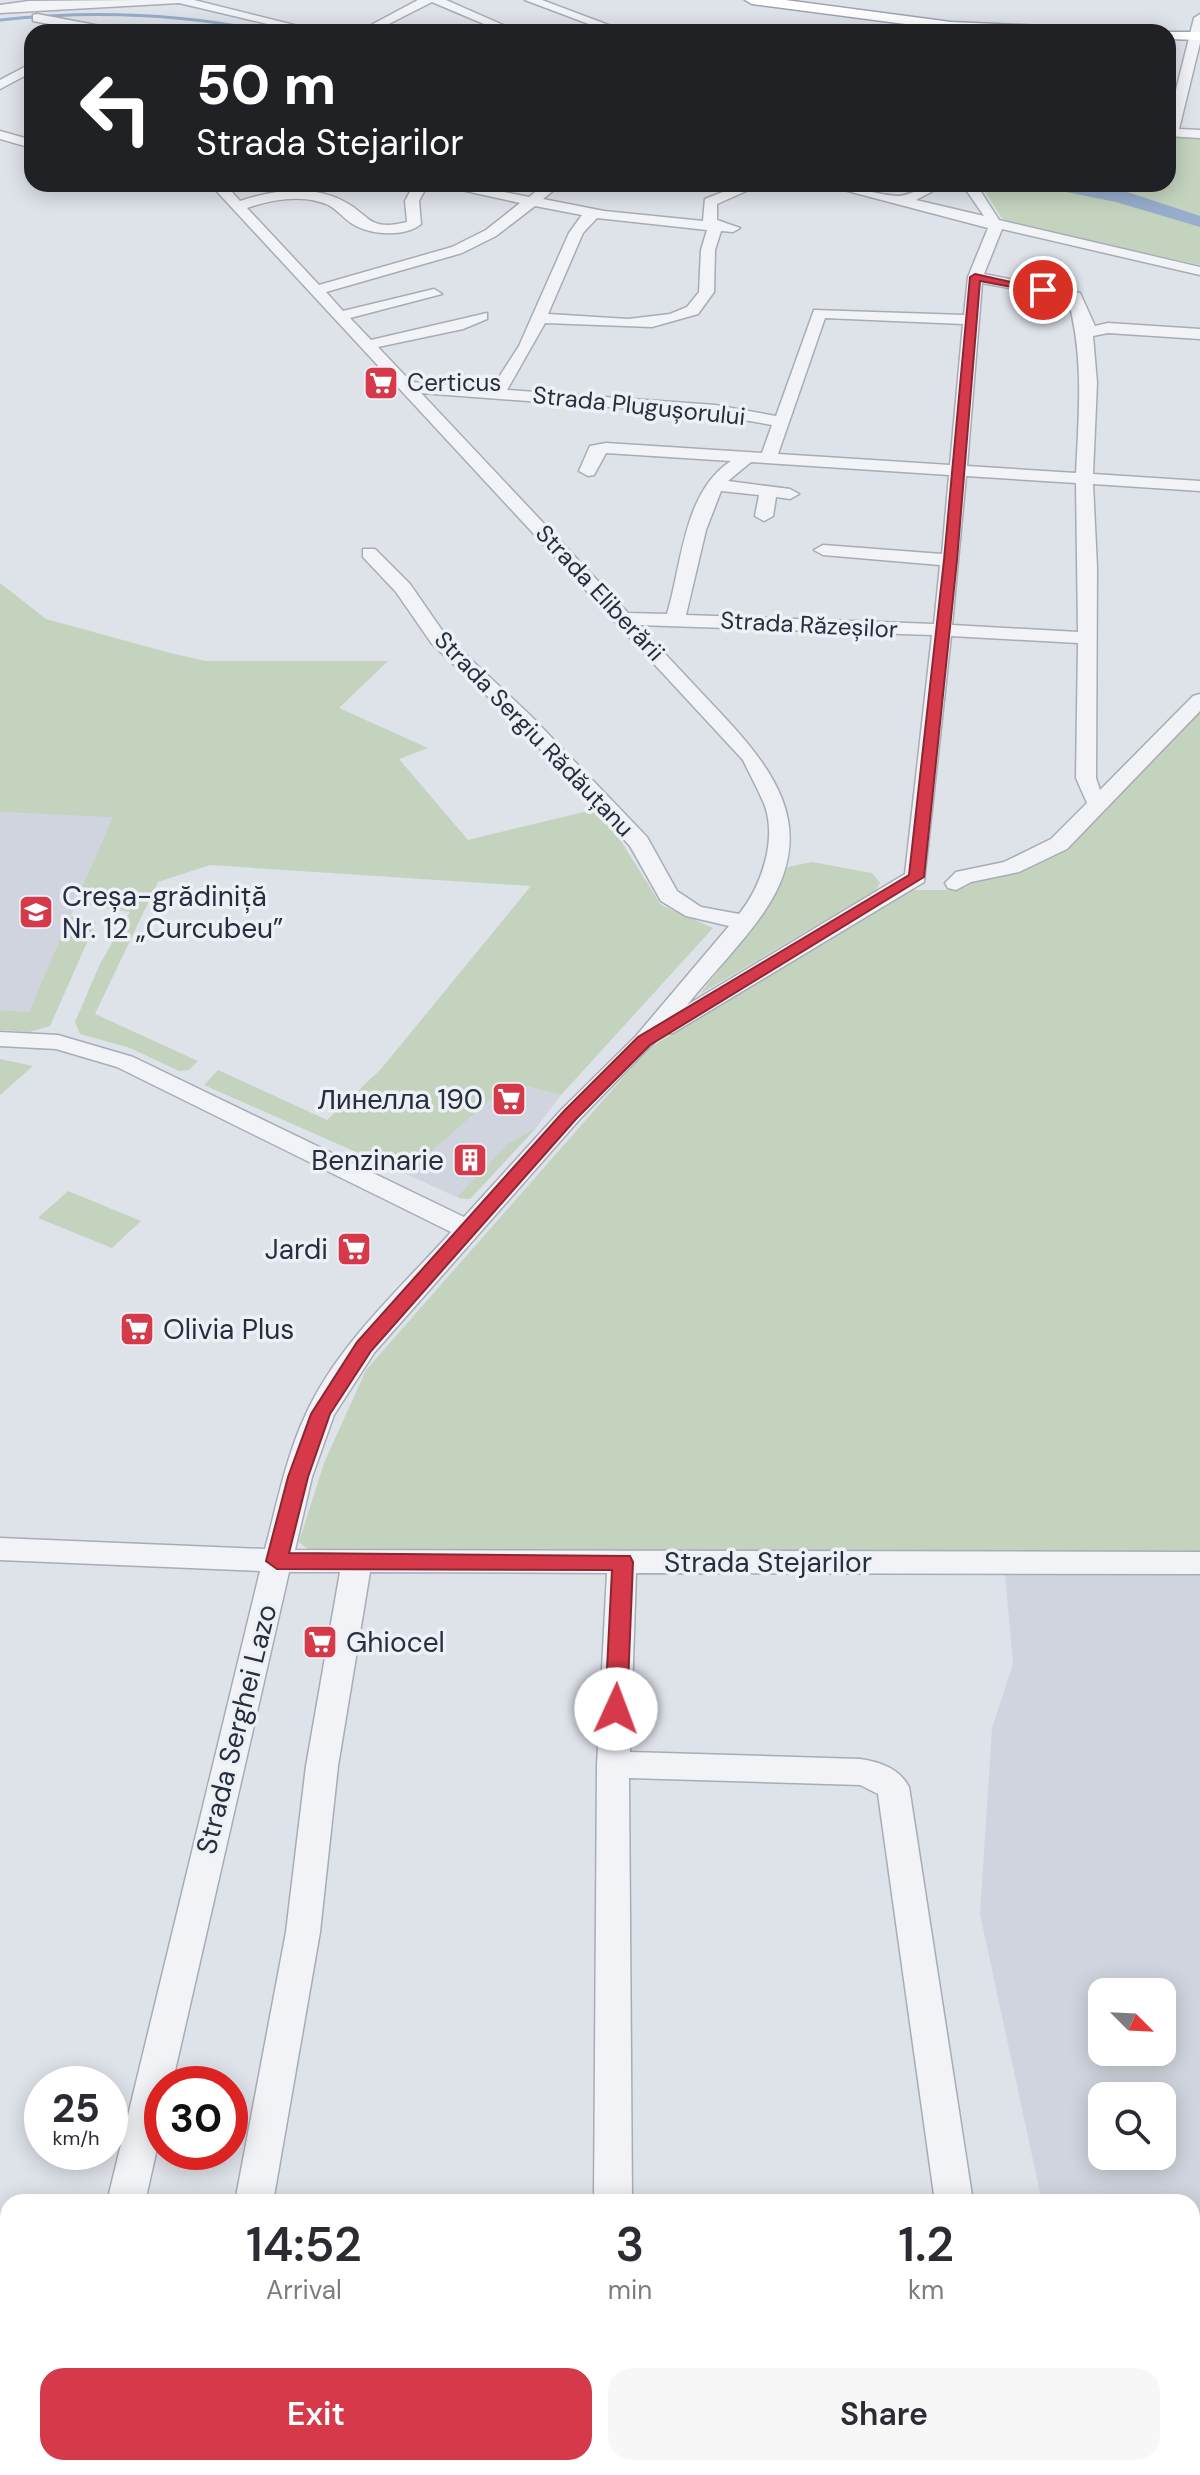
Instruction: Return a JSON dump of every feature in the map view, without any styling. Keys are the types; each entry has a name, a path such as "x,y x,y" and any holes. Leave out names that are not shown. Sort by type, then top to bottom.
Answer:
{"main road":[{"path":"752,0 946,24"},
{"path":"1176,35 1197,36"}],"street":[{"path":"34,14 179,0 282,24"},
{"path":"380,24 427,0"},
{"path":"436,0 494,24"},
{"path":"531,0 596,24"},
{"path":"0,9 76,24"},
{"path":"1176,111 1200,18"},
{"path":"0,85 24,72"},
{"path":"1176,132 1200,134"},
{"path":"0,135 24,142"},
{"name":"Strada Eliberării","path":"225,192 752,758 776,808 780,852 765,891 745,922 644,1041"},
{"path":"238,206 270,194 298,196 340,205 359,222 403,228 414,224 412,201 417,192"},
{"path":"481,192 595,213 733,228"},
{"path":"317,290 457,250 491,233 544,192"},
{"path":"715,226 710,221 712,199 732,192"},
{"path":"863,192 1200,271"},
{"path":"903,201 922,192"},
{"path":"644,1041 916,877 950,560 975,277 992,236 994,221 974,192"},
{"name":"Strada Plugușorului","path":"497,393 539,318 576,233 595,213"},
{"path":"539,318 647,324 685,314 696,308 707,290 708,250 715,226"},
{"path":"975,277 1075,296 1084,327 1090,330 1200,334"},
{"path":"340,316 434,294"},
{"path":"768,459 821,312 972,320"},
{"path":"367,345 458,326 482,316"},
{"path":"1090,330 1085,333 1089,383 1084,479 1086,778 1092,797 1101,802"},
{"name":"Strada Plugușorului","path":"408,387 715,410 781,422"},
{"path":"588,471 600,449 1200,486"},
{"name":"Strada Răzeșilor","path":"675,619 695,533 723,471 745,459"},
{"path":"718,485 790,494"},
{"path":"764,516 768,491"},
{"path":"823,550 950,560"},
{"name":"Strada Sergiu Rădăuțanu","path":"369,553 403,588 439,640 524,720 639,842 653,862 667,894 676,903 745,922"},
{"name":"Strada Răzeșilor","path":"625,619 1087,638"},
{"path":"956,883 964,877 1011,867 1059,844 1200,700"},
{"path":"0,1039 68,1044 125,1062 469,1230"},
{"name":"Strada Serghei Lazo","path":"128,2194 277,1561 298,1477 320,1414 364,1346 570,1115 644,1041"},
{"name":"Strada Stejarilor","path":"0,1549 277,1561 1200,1563"},
{"path":"255,2194 303,1932 322,1766 357,1561"},
{"path":"613,2194 613,1765 622,1562"},
{"path":"613,1765 875,1774 893,1787 953,2194"}],"shaded area":[{"name":"Creșa-grădiniță Nr. 12 „Curcubeu”","path":"0,812 114,816 29,1012 0,1010"},
{"path":"510,1082 561,1095 536,1128 470,1199 461,1199 406,1174"},
{"path":"1005,1574 1200,1575 1200,2194 1040,2194 980,1914 992,1728 1013,1664"}],"green space":[{"path":"1176,134 1200,136 1200,265 1008,222 1001,217 985,192 1176,192"},
{"path":"0,583 46,619 206,661 388,661 339,708 428,748 399,759 468,840 600,808 661,905 713,928 561,1095 510,1082 406,1174 204,1085 218,1070 327,1120 381,1069 531,886 210,865 158,882 95,1014 198,1061 189,1070 179,1071 130,1048 80,1034 75,1022 100,964 130,912 76,902 113,817 0,812"},
{"path":"1200,711 1200,1551 312,1553 299,1542 324,1463 366,1370 649,1048 912,890 958,890 978,880 1020,869"},
{"path":"812,862 872,873 880,883 876,890 700,994 762,915 788,867"},
{"path":"70,916 96,922 50,1026 30,1032 0,1030 0,1010 29,1012"},
{"path":"0,1059 33,1066 0,1095"},
{"path":"536,1128 470,1199 457,1197 508,1144"},
{"path":"68,1191 141,1221 112,1248 38,1218"}],"water":[{"path":"1067,192 1127,192 1200,216 1200,227 1116,202"}],"waterway":[{"path":"0,20 101,14 168,17 222,24"}],"place":[{"name":"Certicus","path":"381,383"},
{"name":"Creșa-grădiniță Nr. 12 „Curcubeu”","path":"36,912"},
{"name":"Линелла 190","path":"509,1099"},
{"name":"Benzinarie","path":"470,1160"},
{"name":"Jardi","path":"354,1249"},
{"name":"Olivia Plus","path":"137,1329"},
{"name":"Ghiocel","path":"320,1642"}],"route":[{"path":"616,1709 622,1562 277,1561 298,1477 320,1414 364,1346 570,1115 644,1041 916,877 950,560 975,277 1043,290"}]}
